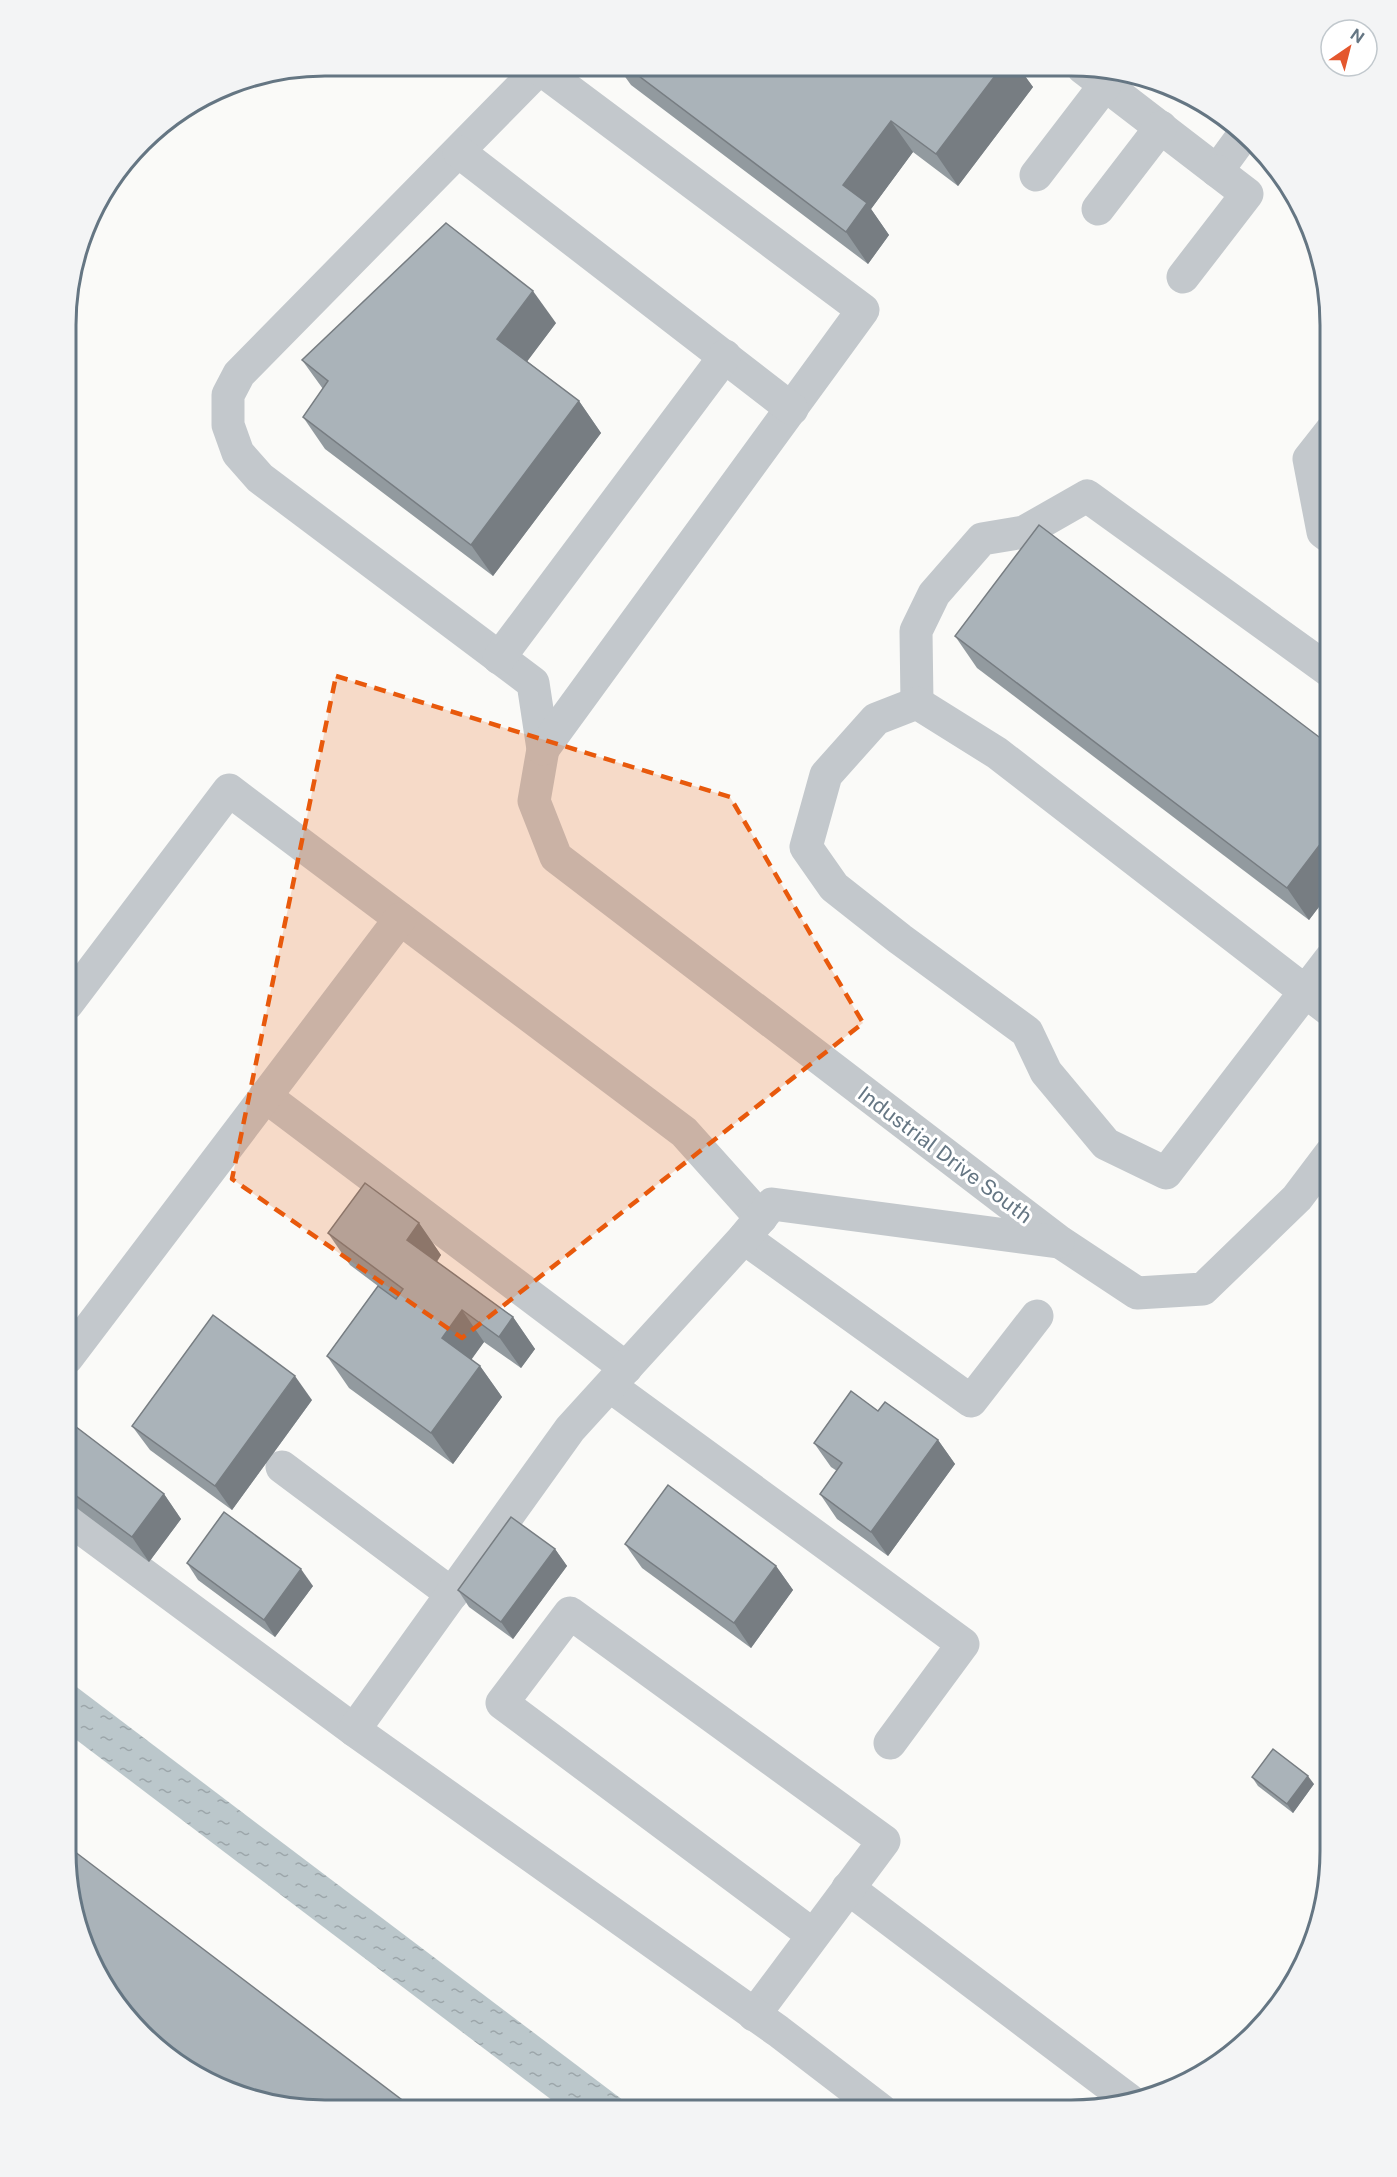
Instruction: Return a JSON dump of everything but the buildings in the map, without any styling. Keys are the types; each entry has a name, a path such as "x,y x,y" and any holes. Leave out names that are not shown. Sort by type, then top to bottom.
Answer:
{"street":[{"path":"531,76 239,374 228,395 228,425 238,453 260,478 533,683 543,749"},
{"path":"543,749 863,310 552,76"},
{"path":"1036,175 1093,78"},
{"path":"1097,78 1247,194 1184,277"},
{"path":"1098,209 1161,127"},
{"path":"1217,171 1239,141"},
{"path":"459,152 792,409"},
{"path":"499,658 724,356"},
{"path":"1320,446 1310,459 1320,515"},
{"path":"917,703 916,631 934,594 982,539 1024,532 1086,496 1320,664"},
{"path":"917,703 997,753 1318,1001 1167,1173 1106,1143 1046,1072 1027,1032 900,939 834,886 806,847 826,775 876,719 917,703"},
{"name":"Industrial Drive South","path":"543,749 534,801 556,857 1060,1242 1137,1293 1203,1289 1297,1198 1320,1168"},
{"path":"76,992 229,790 684,1132 752,1228 971,1401 1037,1316"},
{"path":"76,1346 400,918"},
{"path":"265,1096 618,1377 963,1644 890,1743"},
{"path":"354,1730 570,1429 772,1203 1060,1242"},
{"path":"282,1467 452,1594"},
{"path":"76,1524 354,1730 754,2014 868,2100"},
{"path":"754,2014 884,1841 570,1613 502,1703 813,1935"},
{"path":"848,1888 1123,2095"}],"highlighted area":[{"path":"336,676 730,797 863,1023 462,1338 232,1179"}],"water":[{"path":"76,1687 623,2100 552,2100 76,1740"}]}
